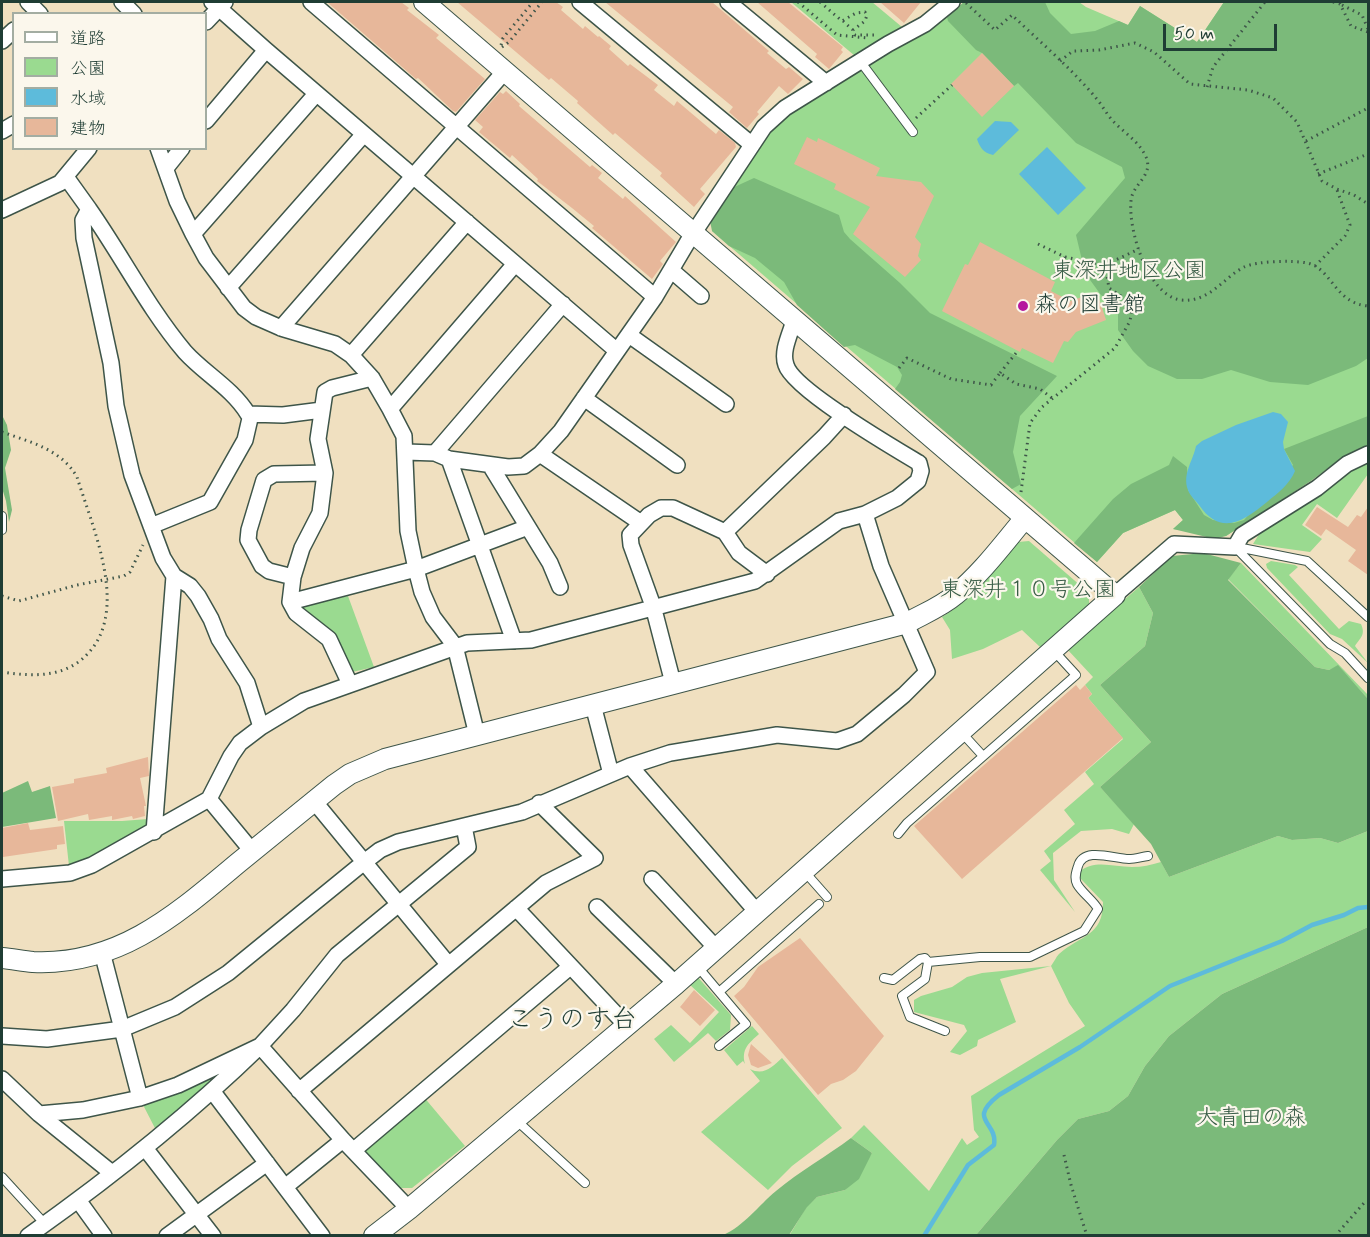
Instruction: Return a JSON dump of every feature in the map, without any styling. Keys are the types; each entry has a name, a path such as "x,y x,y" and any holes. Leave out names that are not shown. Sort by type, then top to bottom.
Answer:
{"street":[{"path":"311,2 655,297"},
{"path":"424,2 794,321 1022,509 1115,595"},
{"path":"580,2 751,144"},
{"path":"728,2 826,83"},
{"path":"406,452 490,465 524,466 540,454 561,431 629,335 764,127 785,108 860,62 886,42 925,24 947,3"},
{"path":"207,20 218,4 316,94 617,351"},
{"path":"207,120 266,50"},
{"path":"281,328 505,71"},
{"path":"192,234 316,94"},
{"path":"228,288 364,134"},
{"path":"2,210 60,183 87,150"},
{"path":"159,150 177,201 192,234 206,258 244,308 256,317 281,328 334,344 351,355 372,378 390,409 404,436 408,531 422,592 433,617 455,646 477,735"},
{"path":"166,168 180,150"},
{"path":"66,177 163,324 187,354 241,402 248,414 283,415 322,410"},
{"path":"88,209 83,220 84,238 111,363 116,406 132,475 163,558 174,576 190,586 211,619 219,639 248,683 261,727"},
{"path":"351,355 466,222"},
{"path":"390,409 515,264"},
{"path":"671,270 701,296"},
{"path":"442,456 563,304"},
{"path":"2,879 70,873 92,865 210,800 231,756 240,743 261,727 304,701 455,646 467,643 531,640 754,581 839,521 865,514 897,498 918,481 921,471 918,463 853,423 794,378 786,365 785,351 794,321"},
{"path":"629,335 726,404"},
{"path":"350,684 329,639 296,613 290,602 293,577 302,548 320,513 325,473 318,438 325,392 332,388 372,378"},
{"path":"584,398 677,465"},
{"path":"151,525 210,502 245,440 251,414"},
{"path":"725,532 844,415"},
{"path":"540,454 641,523"},
{"path":"374,1236 676,984 1174,544 1235,547 1242,535 1317,488 1347,464 1368,454"},
{"path":"442,456 481,545 514,642"},
{"path":"490,465 549,563 560,587"},
{"path":"293,577 269,571 262,566 248,540 264,480 274,474 325,473"},
{"path":"673,683 653,606 631,545 630,535 650,515 661,508 673,508 725,532 739,554 767,574"},
{"path":"2,958 34,962 80,957 123,945 172,918 314,801 351,774 385,759 907,623 955,595 985,565 1022,509"},
{"path":"2,1036 47,1039 122,1029 175,1007 228,973 380,850 398,842 522,812 630,766 670,753 777,735 837,741 857,734 904,695 927,672 881,567 865,514"},
{"path":"290,602 416,569 528,527"},
{"path":"154,832 174,576"},
{"path":"593,705 611,774"},
{"path":"630,766 757,912"},
{"path":"210,800 252,851"},
{"path":"314,801 448,964"},
{"path":"299,1091 546,883 595,858 539,803"},
{"path":"28,1236 145,1148 213,1092 293,1010 337,955 468,847 464,826"},
{"path":"652,879 716,948"},
{"path":"597,907 676,984"},
{"path":"516,908 626,1025"},
{"path":"102,952 141,1098"},
{"path":"285,1187 349,1145 570,967"},
{"path":"260,1046 409,1209"},
{"path":"39,1113 83,1110 141,1098 178,1085 260,1046"},
{"path":"2,1079 39,1113 112,1173"},
{"path":"213,1092 322,1236"},
{"path":"145,1148 213,1236"},
{"path":"167,1236 267,1163"},
{"path":"78,1200 104,1236"}],"lane":[{"path":"860,62 913,132"},
{"path":"2,516 2,530"},
{"path":"1235,547 1307,561 1368,617"},
{"path":"1235,547 1330,644 1345,653 1368,678"},
{"path":"898,834 907,823 1076,675 1053,650"},
{"path":"961,732 983,756"},
{"path":"884,978 893,980 920,959 925,958 928,962 980,957 1029,957 1084,931 1098,909 1077,884 1075,874 1079,861 1084,856 1129,859 1148,856"},
{"path":"804,871 827,897"},
{"path":"719,992 819,904"},
{"path":"928,962 925,979 902,996 910,1017 945,1031"},
{"path":"696,966 746,1024 719,1046"},
{"path":"515,1119 585,1183"},
{"path":"2,1177 45,1224"}],"path":[{"path":"533,2 503,38 499,49 509,42 542,2"},
{"path":"798,2 837,35 886,42"},
{"path":"820,2 853,30 855,35 873,34 886,42"},
{"path":"965,2 995,30 1012,15 1060,61 1096,98 1112,120 1136,142 1146,158 1148,172 1130,200 1131,220 1149,275 1162,292 1181,300 1206,296 1245,267 1276,262 1307,263 1315,266 1342,296 1368,306"},
{"path":"1207,87 1213,68 1265,2"},
{"path":"1333,2 1362,15 1368,31"},
{"path":"1339,3 1352,26 1368,31"},
{"path":"842,21 856,13 865,12 867,15 865,21 853,30"},
{"path":"1060,61 1073,51 1099,50 1135,43 1154,52 1190,84 1248,90 1273,98 1297,122 1323,181 1368,204"},
{"path":"914,119 952,85"},
{"path":"1306,141 1368,108"},
{"path":"1318,174 1368,154"},
{"path":"1315,266 1345,236 1350,225 1337,189"},
{"path":"1038,244 1065,257 1105,265 1139,249"},
{"path":"1053,279 1065,257"},
{"path":"1022,509 1030,423 1042,407 1115,348 1130,321 1133,304 1109,288 1105,265"},
{"path":"899,368 907,358 951,379 991,385 1016,352"},
{"path":"1000,373 1016,384 1040,389 1052,399"},
{"path":"2,432 45,448 64,460 72,469 77,477 100,552 107,600 103,629 96,644 78,664 65,671 48,675 2,672"},
{"path":"2,596 19,601 124,576 130,572 151,525"},
{"path":"1064,1155 1087,1236"},
{"path":"1335,1236 1368,1201"}],"green space":[{"path":"791,2 872,2 902,27 855,56"},
{"name":"東深井地区公園","path":"964,2 1079,2 1128,25 1140,6 1197,42 1224,2 1368,2 1368,445 1340,459 1226,536 1173,529 1183,520 1175,510 1123,533 1097,562 712,231 713,215 770,130 788,115 947,17"},
{"path":"964,2 1045,2 1050,13 1071,34 1095,31 1119,21 1128,25 1140,6 1197,42 1224,2 1368,2 1368,358 1356,366 1308,385 1270,382 1231,370 1202,379 1177,379 1148,366 1133,351 1118,330 1118,309 1101,295 1085,273 1076,235 1125,178 1122,167 1076,143 1018,83 1014,86 948,21 947,17"},
{"path":"754,178 839,215 844,232 850,239 930,313 1057,376 1020,416 1013,452 1021,484 1012,489 895,389 902,375 897,367 855,345 844,347 797,305 784,282 755,258 729,246 712,231 710,221 730,189"},
{"path":"2,415 7,425 11,450 5,468 12,510 9,522 2,488"},
{"path":"1368,416 1368,445 1340,459 1226,536 1215,539 1173,529 1183,520 1175,510 1123,533 1097,562 1074,543 1113,499 1131,484 1169,465 1173,456 1187,467 1188,490 1204,515 1213,520 1234,523 1244,520 1293,465 1284,449"},
{"path":"1368,461 1368,474 1337,518 1317,504 1302,525 1322,539 1310,552 1253,544 1261,531"},
{"name":"東深井１０号公園","path":"1029,541 1089,593 1089,605 1040,647 1022,630 983,649 952,659 950,630 942,617 974,592 1018,542"},
{"path":"1203,553 1241,563 1228,580 1315,667 1329,670 1338,665 1368,699 1368,831 1338,843 1320,838 1292,840 1278,836 1169,877 1151,844 1100,787 1151,742 1100,685 1145,646 1153,613 1139,587 1172,556"},
{"path":"1271,561 1298,567 1289,575 1339,629 1349,621 1361,624 1363,634 1355,646 1368,663 1342,639 1330,634 1267,568 1266,564"},
{"path":"1241,563 1368,695 1368,699 1338,666 1329,670 1315,667 1228,579"},
{"path":"1139,587 1153,613 1145,646 1100,685 1151,742 1100,787 1134,824 1129,834 1112,829 1081,831 1053,853 1054,880 1075,912 1040,870 1051,861 1044,851 1075,824 1064,810 1094,784 1085,772 1123,739 1088,698 1092,694 1085,685 1093,677 1067,649"},
{"path":"348,596 374,667 348,673 299,606"},
{"path":"28,781 32,792 50,786 56,818 2,827 2,793"},
{"path":"148,819 146,827 101,854 69,866 64,821"},
{"path":"1368,831 1368,927 1222,994 1169,1036 1145,1066 1128,1096 1109,1111 1078,1119 1057,1140 976,1235 789,1236 807,1206 817,1197 845,1190 872,1153 851,1138 864,1125 929,1191 962,1138 967,1145 979,1137 974,1130 971,1096 1085,1026 1069,1003 1051,966 1059,954 1095,929 1102,914 1103,902 1080,878 1079,872 1085,868 1098,865 1139,867 1161,862 1169,877 1278,836 1292,840 1320,838 1338,843"},
{"name":"大青田の森","path":"1368,927 1368,1235 976,1235 1057,1140 1078,1119 1109,1111 1128,1096 1145,1066 1169,1036 1222,994"},
{"path":"1051,966 1000,979 1016,1022 978,1040 977,1046 960,1055 950,1052 967,1031 964,1025 914,1012 914,1000 952,987 967,977 982,973"},
{"path":"696,975 731,1015 730,1030 716,1041 708,1033 674,1062 654,1039 671,1025 690,1043 719,1012 688,983"},
{"path":"752,1026 759,1034 745,1050 745,1064 743,1061 737,1066 724,1050"},
{"path":"782,1058 842,1128 792,1166 768,1190 701,1132 760,1081 750,1069 764,1071"},
{"path":"209,1073 216,1085 158,1134 141,1101"},
{"path":"423,1096 465,1146 412,1188 396,1188 361,1149"},
{"path":"851,1138 872,1153 859,1179 845,1190 817,1197 807,1207 789,1235 723,1235 744,1221 785,1184"}],"water":[{"path":"995,121 1011,122 1019,130 993,155 983,150 977,139"},
{"path":"1047,147 1086,188 1058,215 1019,174"},
{"path":"1273,412 1281,414 1288,422 1283,442 1295,471 1293,476 1280,491 1250,515 1233,523 1216,521 1207,515 1186,484 1187,473 1196,446 1236,425"}],"building":[{"path":"327,2 401,2 409,8 407,10 439,35 436,38 485,79 456,112 453,111 418,78 416,79"},
{"path":"457,2 556,2 563,7 561,10 583,29 585,26 611,46 609,49 628,66 630,64 658,85 654,90 674,106 677,101 716,134 719,130 735,143 736,147 700,189 705,194 694,207 660,176 662,173 615,133 613,135 577,103 578,101 551,78 549,80"},
{"path":"605,2 712,2 769,51 767,53 786,69 789,67 803,79 788,94 779,86 747,128 729,112 733,107"},
{"path":"757,2 788,2 843,47 841,50 843,52 829,69 815,57 817,54"},
{"path":"880,2 921,2 904,23"},
{"path":"982,53 1014,86 982,117 951,84"},
{"path":"506,91 520,104 519,106 590,167 592,165 602,173 598,178 623,199 625,196 676,242 660,261 663,264 652,279 592,228 594,226 537,181 538,179 512,155 510,158 479,132 483,127 475,120 500,92 503,94"},
{"path":"807,137 817,142 818,138 880,168 876,176 921,182 934,196 915,237 921,244 918,256 921,260 905,277 853,234 870,207 834,189 836,184 794,164"},
{"name":"森の図書館","path":"980,242 1055,282 1051,291 1070,301 1097,292 1106,320 1076,332 1068,342 1064,341 1053,363 1022,348 1020,352 942,311 965,264 968,265"},
{"path":"1317,507 1348,527 1357,515 1361,517 1368,507 1368,575 1348,561 1356,550 1326,529 1321,536 1305,525"},
{"path":"1076,685 1080,690 1085,685 1092,694 1088,698 1123,738 962,879 914,826"},
{"path":"148,757 149,776 140,778 146,806 144,806 145,816 112,820 112,816 89,820 88,814 58,821 52,787 74,783 74,779 107,773 106,768"},
{"path":"28,823 30,830 63,826 65,844 57,845 57,849 3,857 2,828"},
{"path":"800,938 884,1036 856,1071 843,1080 831,1084 818,1095 734,996 744,987 758,967"},
{"path":"694,990 715,1010 700,1026 680,1007"},
{"path":"751,1044 772,1063 758,1068 751,1065 748,1055"}],"waterway":[{"path":"924,1236 968,1165 994,1145 992,1131 984,1116 989,1104 999,1095 1080,1047 1170,986 1282,941 1312,925 1358,908 1368,907"}],"place":[{"name":"森の図書館","path":"1023,306"}],"district":[{"name":"こうのす台","path":"572,1022"}]}
